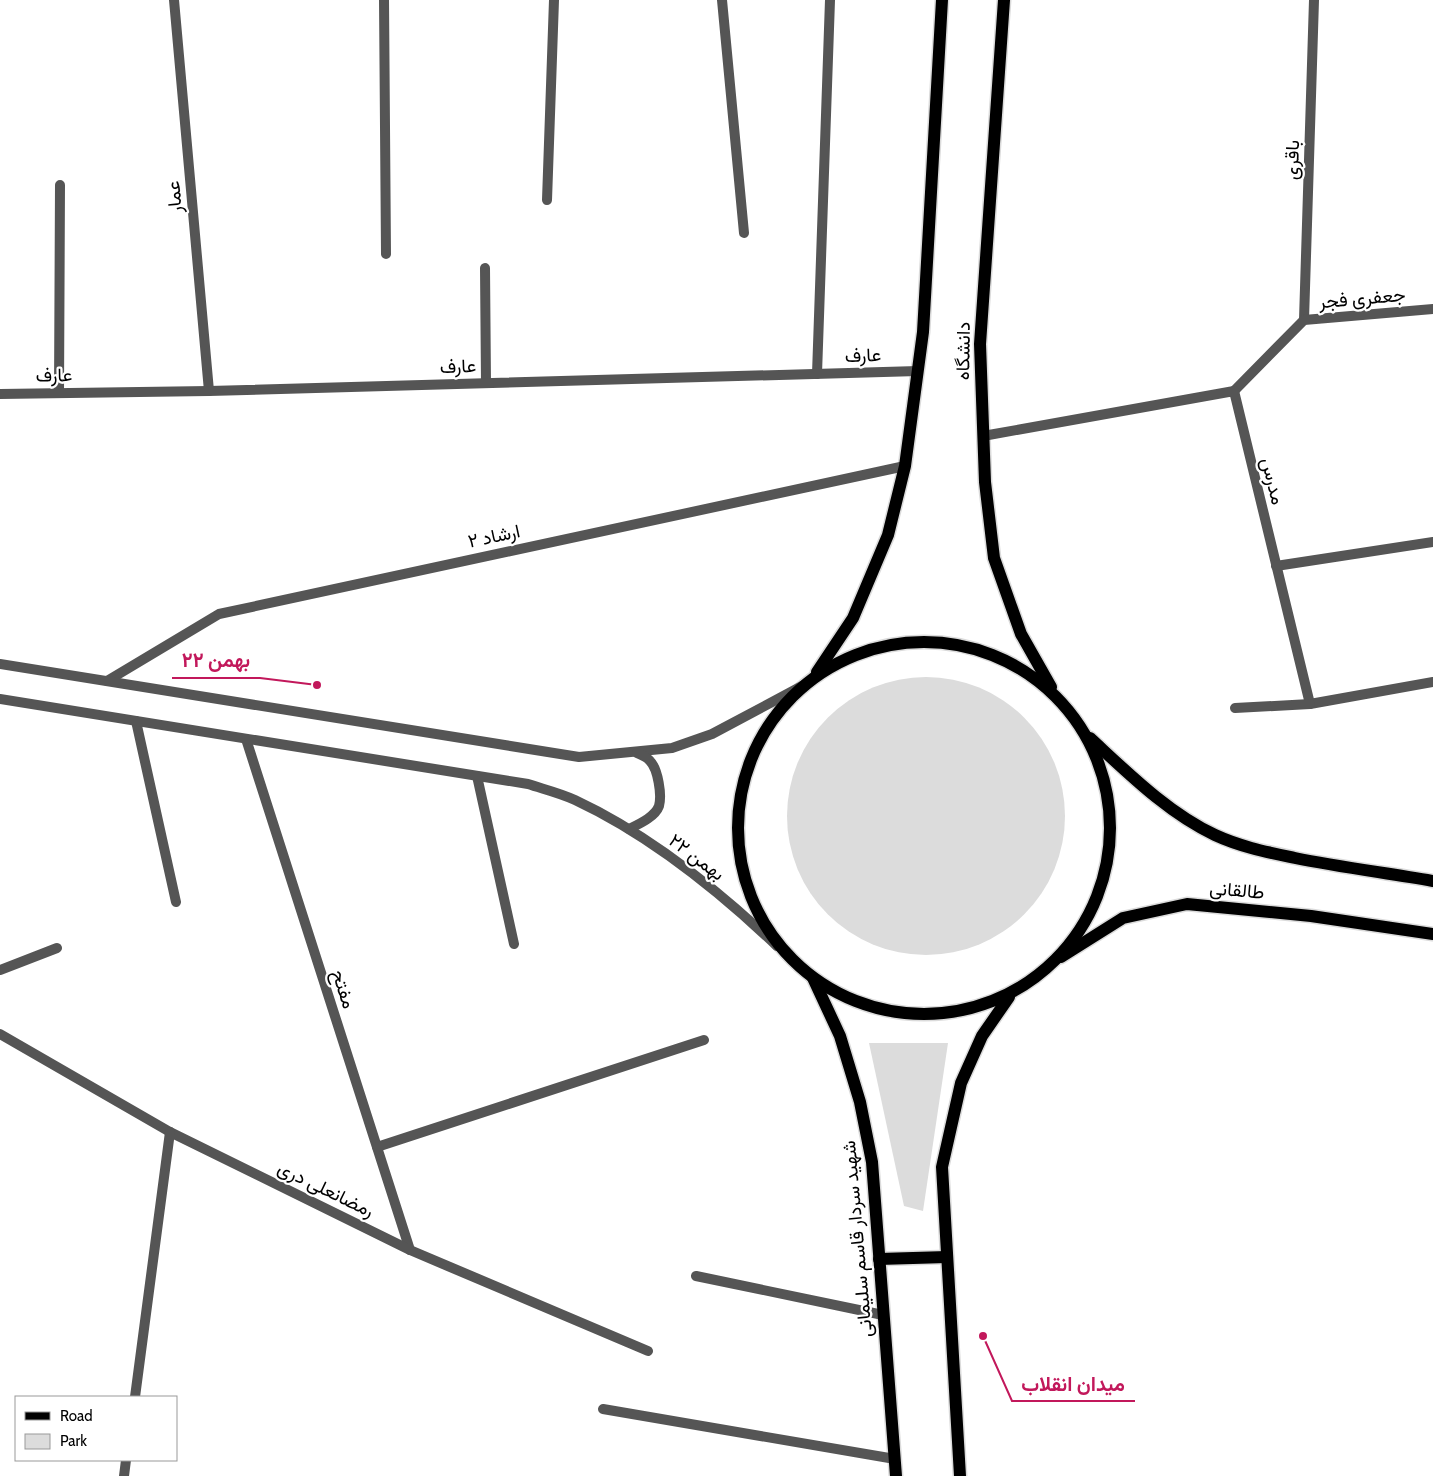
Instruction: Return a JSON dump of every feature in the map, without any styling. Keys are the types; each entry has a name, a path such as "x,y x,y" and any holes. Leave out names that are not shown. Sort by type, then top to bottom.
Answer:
{"main road":[{"path":"942,0 923,332 905,466 888,535 853,618 817,672 778,710 754,753 740,800 739,850 750,903 777,946 813,978 859,1004 908,1012 959,1013 1009,997"},
{"name":"دانشگاه","path":"1004,0 980,344 985,482 994,558 1021,634 1052,689"},
{"path":"817,672 864,652 915,639 964,644 1011,661 1052,689 1083,732 1106,778 1111,832 1103,880 1083,925 1050,964 1009,997 982,1036 961,1083 942,1167 960,1476"},
{"path":"1083,732 1180,815 1215,834 1251,849 1320,863 1433,881"},
{"name":"طالقانی","path":"1050,964 1123,918 1187,904 1311,916 1433,934"},
{"name":"شهید سردار قاسم سلیمانی","path":"813,978 840,1036 860,1102 872,1162 896,1476"},
{"path":"878,1259 947,1256"}],"street":[{"name":"عمار","path":"174,0 209,391"},
{"path":"384,0 386,254"},
{"path":"546,200 554,0"},
{"path":"722,0 744,233"},
{"path":"817,374 830,0"},
{"name":"باقری","path":"1304,320 1314,0"},
{"path":"59,393 60,184"},
{"path":"485,268 486,383"},
{"name":"جعفری فجر","path":"1234,391 1304,320 1433,309"},
{"name":"عارف","path":"0,394 209,391 918,371"},
{"path":"983,436 1234,391"},
{"name":"مدرس","path":"1234,391 1310,704"},
{"name":"ارشاد ۲","path":"107,682 220,614 905,466"},
{"path":"1276,566 1433,542"},
{"path":"0,664 579,758 672,748 712,734 804,685"},
{"path":"1235,708 1310,704 1433,682"},
{"name":"۲۲ بهمن","path":"0,699 528,784 573,799 629,829 676,861 748,919 777,946"},
{"path":"136,721 176,902"},
{"name":"مفتح","path":"246,739 410,1250"},
{"path":"629,829 644,822 659,806 660,791 656,770 650,760 637,753"},
{"path":"476,776 514,944"},
{"path":"0,970 57,948"},
{"name":"رمضانعلی دری","path":"0,1034 170,1132 410,1250 648,1351"},
{"path":"377,1147 704,1040"},
{"path":"135,1396 170,1132"},
{"path":"696,1276 883,1315"},
{"path":"603,1409 895,1459"},
{"path":"124,1476 126,1461"}],"green space":[{"path":"940,677 979,687 992,693 1014,708 1034,728 1049,750 1055,763 1063,789 1065,816 1063,843 1049,882 1034,904 1014,924 992,939 953,953 912,955 873,945 860,939 838,924 818,904 803,882 789,843 787,802 797,763 803,750 818,728 838,708 860,693 899,679"},
{"path":"869,1043 948,1043 923,1211 904,1206"}],"place":[{"name":"۲۲ بهمن","path":"317,685"},
{"name":"میدان انقلاب","path":"983,1336"}]}
